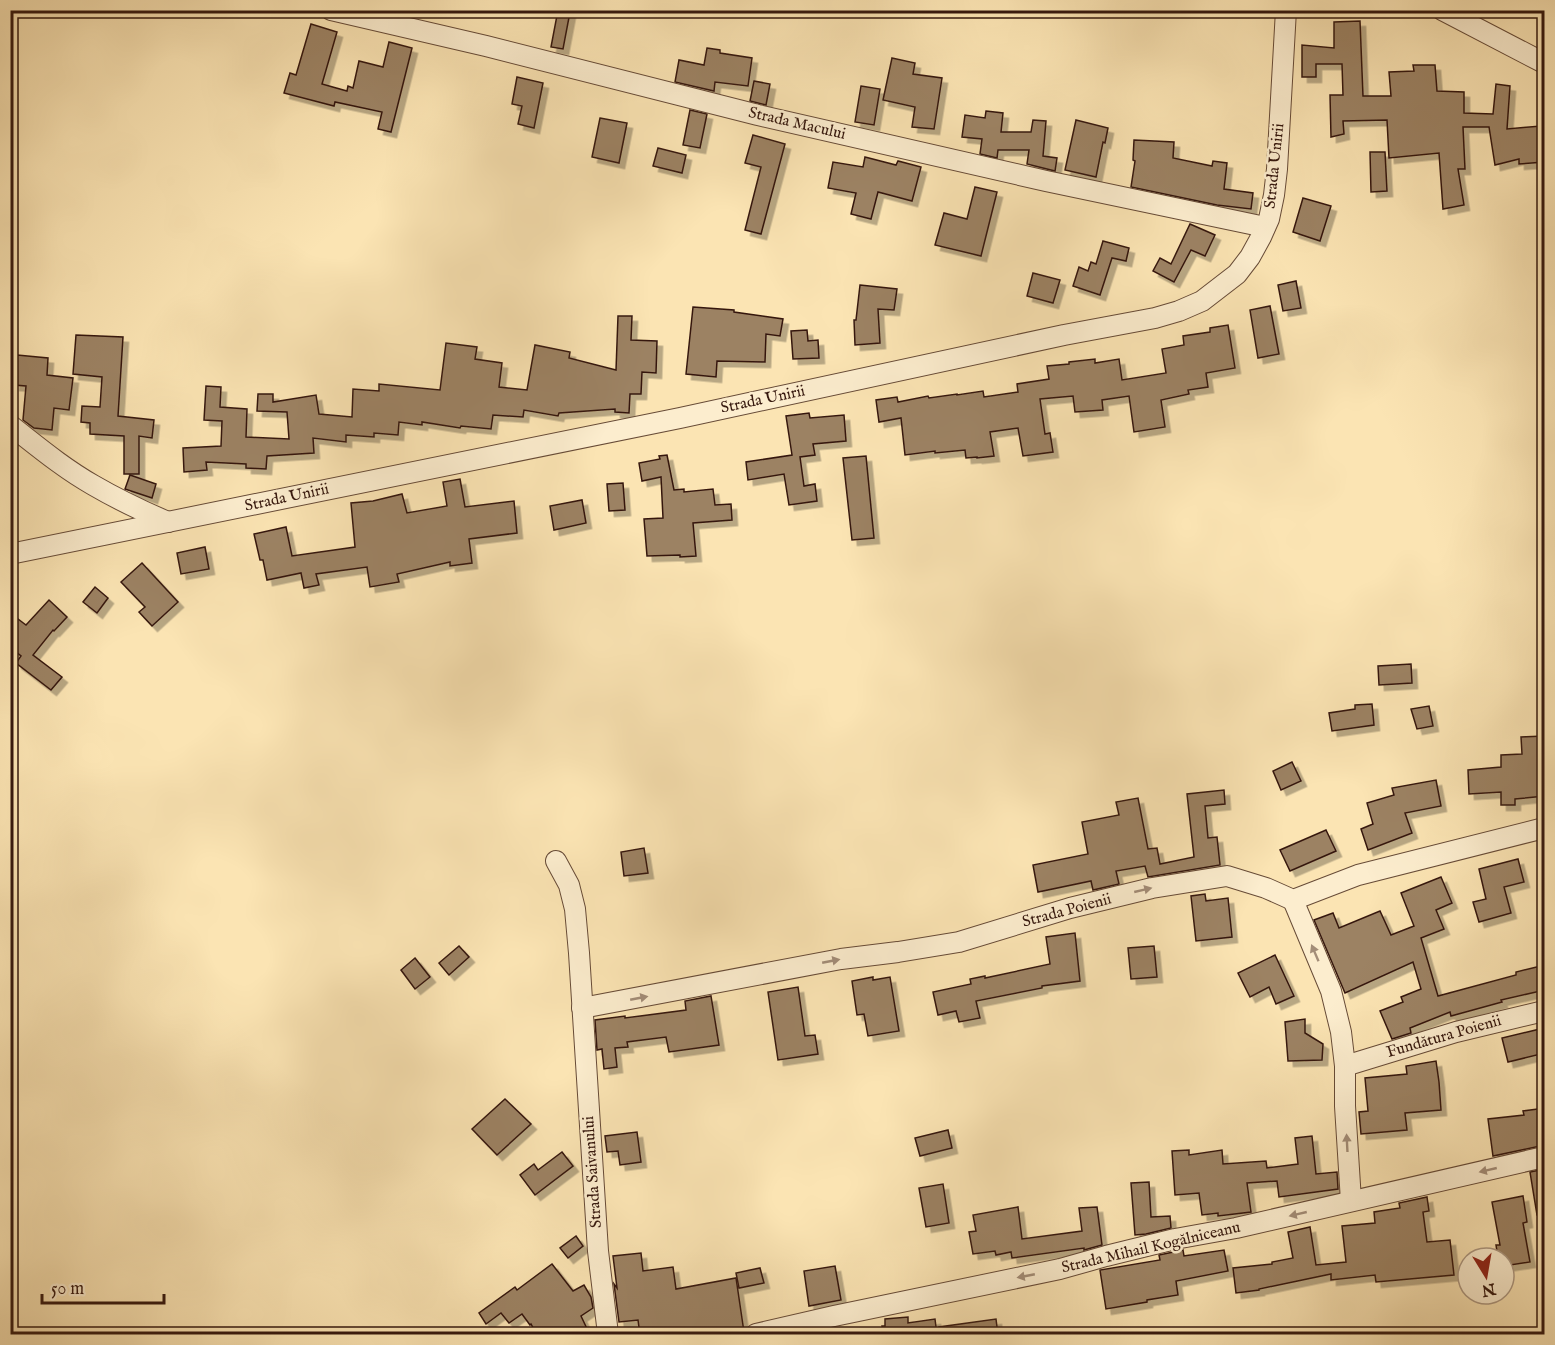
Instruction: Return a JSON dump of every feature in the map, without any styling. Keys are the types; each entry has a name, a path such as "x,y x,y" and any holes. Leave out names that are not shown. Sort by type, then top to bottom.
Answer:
{"street":[{"name":"Strada Macului","path":"331,10 486,46 758,115 1046,181 1265,227"},
{"name":"Strada Unirii","path":"10,554 680,418 1155,318 1179,311 1202,301 1237,274 1250,257 1269,219 1275,187 1286,10"},
{"path":"1442,10 1545,63"},
{"path":"10,425 56,461 91,484 168,522"},
{"path":"1351,1201 1345,1066 1341,1032 1332,991 1293,900 1358,875 1545,828"},
{"name":"Strada Saivanului","path":"556,861 569,885 575,909 598,1251 609,1335"},
{"name":"Strada Poienii","path":"582,1008 841,959 959,942 1070,908 1152,888 1227,876 1266,888 1293,900"},
{"name":"Fundătura Poienii","path":"1345,1066 1456,1032 1545,1011"},
{"name":"Strada Mihail Kogălniceanu","path":"756,1335 834,1316 1060,1269 1175,1239 1236,1228 1545,1157"}],"building":[{"path":"558,10 570,12 563,49 551,47"},
{"path":"1360,21 1363,96 1391,96 1389,72 1414,71 1413,65 1435,65 1437,91 1464,92 1464,113 1493,114 1496,84 1510,86 1507,129 1541,126 1544,162 1519,164 1519,159 1495,165 1489,127 1463,127 1465,169 1458,169 1464,205 1443,209 1439,153 1389,158 1387,120 1343,121 1344,134 1331,137 1330,95 1343,95 1342,64 1316,64 1316,77 1302,77 1302,45 1334,48 1334,22"},
{"path":"311,24 337,32 322,84 347,91 348,86 353,88 359,61 383,67 389,42 412,48 391,132 378,129 382,112 335,102 334,106 284,93 290,73 296,75"},
{"path":"707,48 720,50 720,53 752,58 748,86 715,82 714,91 675,82 679,60 704,65"},
{"path":"892,58 915,63 913,74 942,78 934,129 912,127 915,107 883,100"},
{"path":"517,77 543,83 534,128 518,124 522,106 512,104"},
{"path":"754,81 770,84 766,105 750,101"},
{"path":"861,86 880,89 874,125 855,122"},
{"path":"690,110 707,114 700,148 683,145"},
{"path":"986,111 1003,113 1001,132 1031,132 1033,120 1046,121 1043,156 1057,158 1055,171 1027,164 1029,150 998,150 997,158 980,154 982,139 962,137 965,115 985,118"},
{"path":"600,118 627,123 619,163 592,157"},
{"path":"1076,120 1108,128 1096,177 1065,170"},
{"path":"753,135 785,144 761,234 745,230 761,167 745,163"},
{"path":"1134,140 1174,142 1173,158 1212,166 1213,161 1227,163 1224,189 1253,193 1251,209 1217,205 1131,187 1135,161 1133,160"},
{"path":"658,148 686,155 682,173 653,166"},
{"path":"1370,152 1385,152 1387,191 1371,192"},
{"path":"865,157 896,165 898,161 921,167 912,201 878,192 871,219 851,214 856,193 828,188 833,162 863,167"},
{"path":"975,187 997,192 981,256 935,245 944,213 967,219"},
{"path":"1303,198 1331,206 1320,241 1293,232"},
{"path":"1190,224 1215,235 1205,256 1191,250 1174,282 1153,271 1160,258 1171,264"},
{"path":"1103,241 1129,248 1126,261 1112,258 1100,295 1073,286 1079,267 1088,271 1091,262 1096,264"},
{"path":"1033,273 1060,280 1053,303 1027,296"},
{"path":"1296,281 1301,308 1283,311 1278,285"},
{"path":"860,285 897,289 894,310 878,309 880,343 855,345 854,320 856,320"},
{"path":"1270,306 1279,354 1258,358 1250,310"},
{"path":"693,307 734,310 734,312 783,319 780,336 766,334 765,362 717,361 716,377 686,374"},
{"path":"618,316 632,316 631,340 657,341 656,373 642,372 641,394 630,394 629,413 615,412 615,409 559,413 558,416 524,410 523,417 493,415 491,429 399,422 398,435 374,433 374,437 346,435 346,442 313,438 314,453 267,456 266,469 246,468 246,464 206,462 207,470 184,472 183,448 221,446 222,421 204,420 206,386 221,387 220,407 247,409 246,437 289,439 287,412 257,411 258,394 273,394 273,402 316,395 319,414 352,417 353,389 379,391 379,384 440,390 446,343 477,347 475,359 502,363 499,387 527,390 535,345 570,352 569,358 616,370"},
{"path":"1228,325 1235,368 1206,373 1208,387 1188,390 1189,394 1161,400 1165,427 1134,432 1129,396 1102,400 1103,410 1075,412 1073,396 1040,399 1045,434 1050,433 1053,452 1023,456 1018,428 990,432 994,456 966,458 965,450 905,455 901,418 879,422 876,400 897,397 898,402 928,396 929,398 983,391 984,397 1018,392 1017,384 1049,379 1047,366 1069,364 1069,362 1095,359 1095,363 1119,359 1122,380 1166,373 1162,349 1184,345 1183,336 1210,332 1210,328"},
{"path":"807,330 808,341 818,340 819,358 793,359 791,331"},
{"path":"76,335 123,337 118,416 154,420 152,438 139,436 139,474 124,474 124,436 90,434 90,423 81,422 82,406 100,407 102,377 73,374"},
{"path":"17,355 48,358 47,375 73,378 69,410 54,408 52,430 34,428 23,420 26,386 14,385"},
{"path":"809,413 810,418 844,415 846,441 813,444 815,455 800,457 804,486 815,484 817,501 789,505 784,474 748,480 746,462 792,455 786,416"},
{"path":"667,455 674,490 684,489 684,492 713,489 715,505 731,504 732,520 693,523 696,556 647,556 644,519 663,518 661,477 642,481 639,463 660,459 659,456"},
{"path":"866,456 874,538 852,540 843,458"},
{"path":"130,475 156,484 152,498 125,489"},
{"path":"460,479 465,507 514,501 517,533 469,539 472,563 450,566 450,562 397,574 399,582 370,587 367,567 316,574 319,585 304,588 301,573 267,580 254,534 286,527 292,556 355,547 351,503 373,501 402,494 407,513 447,506 443,482"},
{"path":"623,483 625,510 609,511 607,484"},
{"path":"582,500 586,523 554,530 550,506"},
{"path":"205,547 209,569 181,574 177,553"},
{"path":"142,563 178,602 152,626 139,612 145,607 121,582"},
{"path":"95,587 108,598 97,613 83,602"},
{"path":"49,600 67,617 33,655 62,677 51,690 16,663 21,656 10,647 10,628 18,619 26,625"},
{"path":"1411,664 1412,683 1379,685 1378,666"},
{"path":"1372,704 1374,725 1332,731 1329,713 1355,709 1355,705"},
{"path":"1429,706 1433,726 1417,729 1411,709"},
{"path":"1544,736 1545,796 1515,799 1515,805 1501,805 1501,792 1469,794 1468,770 1501,767 1501,755 1522,754 1521,737"},
{"path":"1292,762 1301,781 1281,790 1273,771"},
{"path":"1436,780 1441,806 1405,813 1412,833 1368,850 1361,829 1373,824 1367,803 1394,795 1392,788"},
{"path":"1224,790 1225,804 1205,806 1208,838 1217,837 1220,865 1148,877 1145,866 1116,871 1119,884 1093,890 1091,881 1038,892 1033,865 1088,854 1082,822 1119,815 1116,802 1138,798 1148,849 1157,848 1160,864 1194,857 1187,794"},
{"path":"1326,830 1336,851 1290,871 1280,850"},
{"path":"644,848 648,873 624,876 621,852"},
{"path":"1518,859 1524,882 1504,887 1511,913 1479,922 1473,902 1486,899 1479,869"},
{"path":"1441,877 1452,903 1436,910 1444,929 1421,938 1438,996 1545,965 1545,990 1501,1000 1502,1002 1451,1016 1450,1012 1410,1028 1411,1033 1392,1039 1380,1011 1403,1002 1401,997 1421,989 1413,962 1345,993 1314,920 1333,913 1339,928 1380,911 1391,935 1414,926 1401,893"},
{"path":"1205,894 1206,901 1228,898 1232,937 1196,941 1191,896"},
{"path":"1075,933 1080,981 1042,986 1042,988 976,1001 980,1018 959,1022 956,1011 938,1015 933,992 971,984 970,979 1050,964 1046,937"},
{"path":"459,946 469,957 449,975 439,963"},
{"path":"1154,946 1157,977 1131,979 1128,948"},
{"path":"1275,955 1294,996 1276,1004 1269,987 1250,997 1238,973"},
{"path":"415,958 430,977 415,989 401,970"},
{"path":"873,977 873,980 890,977 899,1031 868,1036 864,1014 857,1015 852,981"},
{"path":"798,987 805,1036 815,1035 818,1054 778,1060 768,992"},
{"path":"711,996 719,1045 669,1052 666,1037 627,1042 628,1047 615,1048 617,1067 604,1069 602,1049 597,1050 595,1020 686,1010 685,1001"},
{"path":"1305,1019 1305,1033 1323,1044 1322,1060 1288,1061 1285,1022"},
{"path":"1540,1029 1545,1053 1508,1062 1502,1038"},
{"path":"1436,1061 1441,1110 1405,1113 1407,1130 1361,1134 1359,1112 1368,1111 1365,1078 1407,1074 1406,1066"},
{"path":"505,1099 531,1124 497,1155 472,1129"},
{"path":"1545,1108 1545,1145 1493,1156 1488,1119 1524,1115 1523,1111"},
{"path":"948,1130 952,1148 920,1156 915,1138"},
{"path":"637,1132 641,1162 620,1165 618,1151 607,1152 605,1136"},
{"path":"1312,1136 1316,1174 1337,1172 1338,1189 1279,1197 1277,1181 1247,1183 1251,1212 1218,1216 1218,1213 1202,1215 1199,1193 1175,1195 1172,1151 1189,1150 1189,1155 1222,1150 1223,1164 1266,1161 1267,1168 1298,1164 1295,1138"},
{"path":"562,1152 573,1166 535,1195 520,1175 534,1164 538,1170"},
{"path":"1545,1169 1545,1214 1537,1215 1530,1172"},
{"path":"1149,1182 1151,1217 1170,1216 1171,1228 1135,1235 1131,1183"},
{"path":"943,1184 949,1223 926,1227 919,1188"},
{"path":"1523,1196 1527,1222 1523,1223 1530,1262 1516,1264 1516,1246 1496,1246 1500,1245 1492,1202"},
{"path":"1427,1197 1429,1211 1423,1212 1427,1242 1450,1240 1454,1275 1376,1282 1375,1275 1331,1280 1331,1274 1236,1293 1233,1268 1272,1264 1272,1262 1293,1258 1288,1232 1310,1227 1316,1265 1346,1262 1342,1226 1375,1223 1374,1212 1400,1208 1399,1203"},
{"path":"1018,1207 1022,1239 1082,1231 1079,1208 1097,1207 1102,1245 1084,1250 1084,1248 1012,1258 1011,1252 996,1255 995,1251 973,1254 969,1232 976,1231 973,1215"},
{"path":"576,1236 583,1246 568,1258 560,1248"},
{"path":"1183,1250 1184,1256 1224,1250 1228,1271 1176,1281 1178,1295 1106,1309 1100,1270 1160,1260 1159,1255"},
{"path":"641,1253 643,1271 673,1267 676,1289 736,1278 744,1332 729,1334 728,1330 691,1335 690,1329 640,1335 638,1320 619,1322 613,1256"},
{"path":"552,1264 573,1291 584,1285 591,1297 593,1308 581,1316 590,1335 537,1335 522,1314 509,1323 501,1313 486,1324 479,1313 515,1287 517,1290"},
{"path":"835,1266 841,1300 809,1306 804,1271"},
{"path":"760,1268 764,1283 739,1288 736,1273"},
{"path":"908,1317 908,1323 935,1319 937,1335 883,1335 882,1326 885,1326 885,1319"},
{"path":"996,1319 998,1335 940,1335 939,1327"}]}
